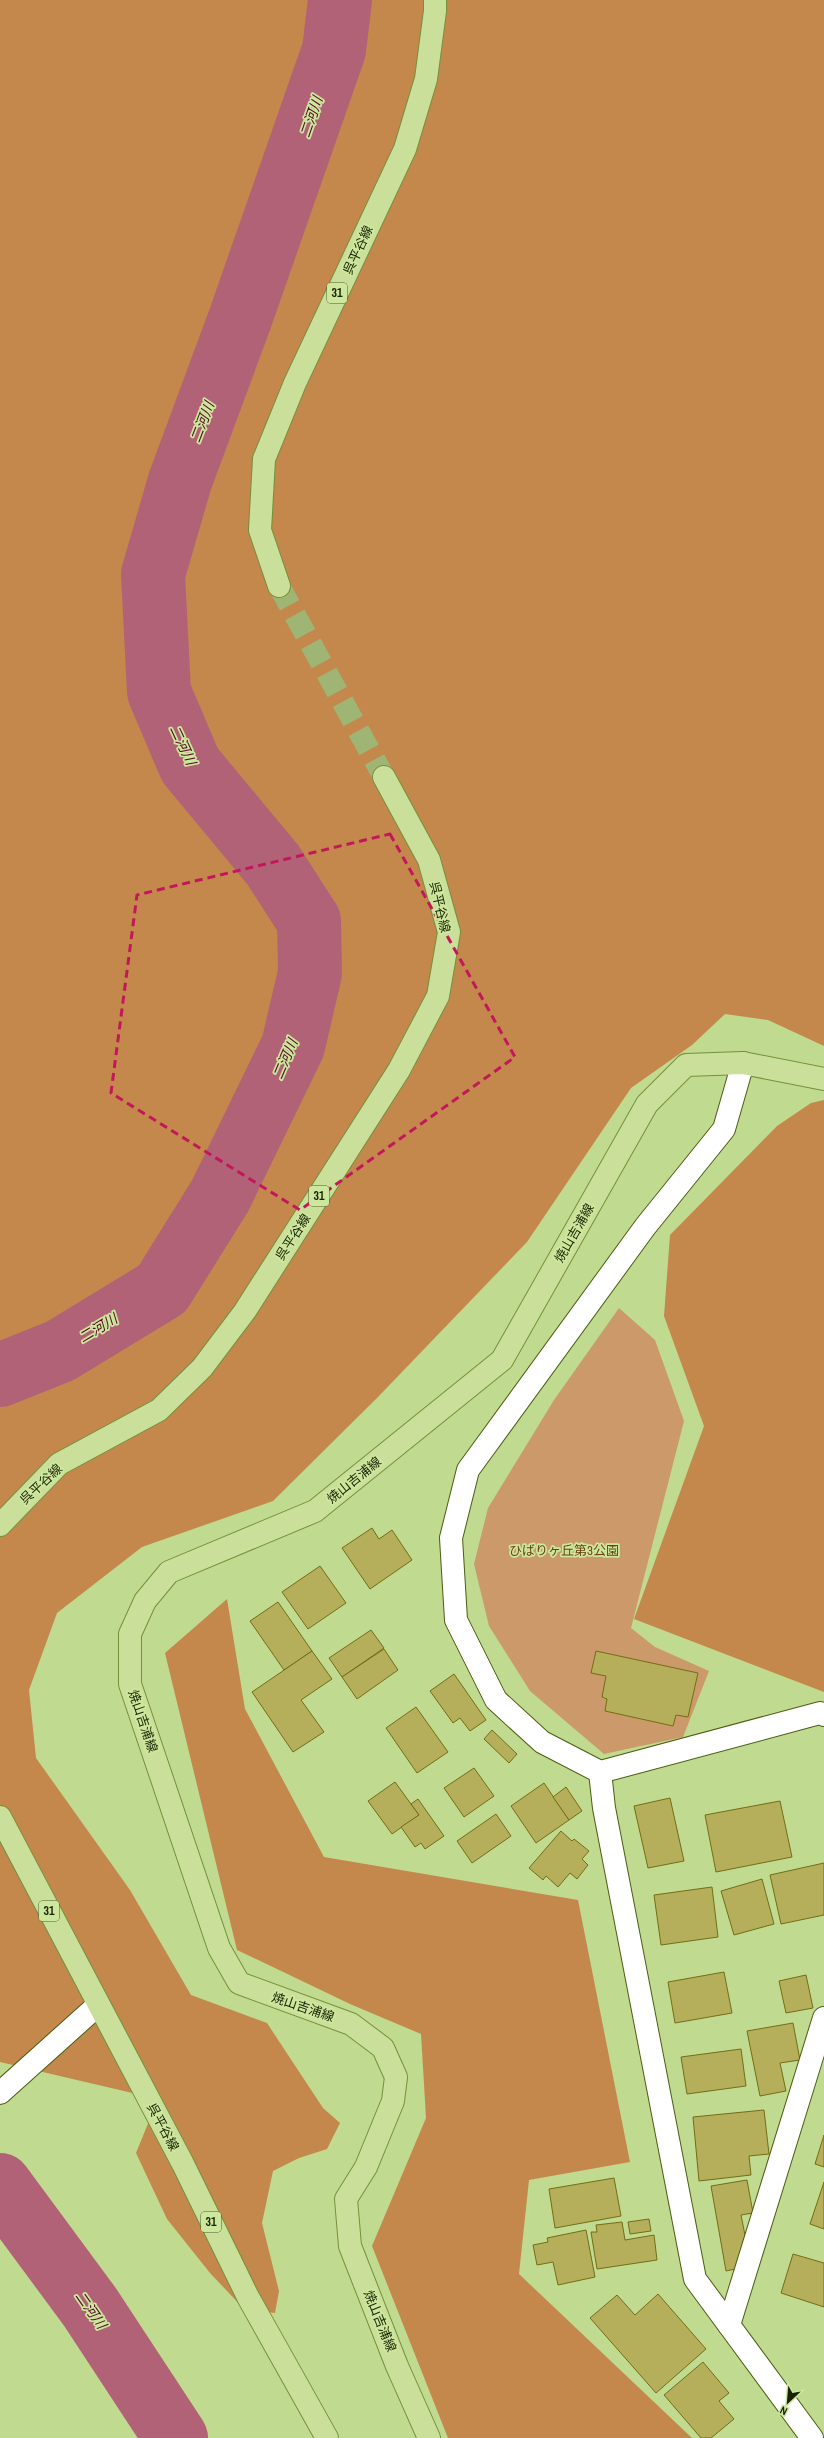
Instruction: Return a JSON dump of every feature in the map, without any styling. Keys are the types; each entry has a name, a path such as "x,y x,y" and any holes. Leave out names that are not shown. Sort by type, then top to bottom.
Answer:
{"main road":[{"name":"呉平谷線","path":"279,586 260,530 264,459 295,383 405,149 426,79 435,11 435,0"},
{"name":"呉平谷線","path":"0,1525 59,1464 159,1410 202,1368 245,1311 399,1070 438,996 449,932 429,860 384,777"},
{"name":"焼山吉浦線","path":"429,2438 397,2366 350,2246 346,2199 366,2167 393,2101 396,2077 383,2048 350,2024 239,1983 219,1948 130,1684 130,1634 144,1601 169,1572 315,1512 502,1360 647,1104 686,1065 743,1063 824,1079"},
{"name":"呉平谷線","path":"0,1817 183,2164 248,2297 326,2438"}],"street":[{"path":"743,1063 724,1129 645,1227 468,1470 451,1538 456,1620 496,1700 542,1742 600,1772 744,1731 820,1713 824,1715"},
{"path":"600,1772 604,1808 644,2023 696,2279 812,2438"},
{"path":"8,2086 98,2005"},
{"path":"729,2325 824,2018"}],"highlighted area":[{"path":"390,834 515,1057 300,1210 111,1093 137,895"}],"green space":[{"name":"ひばりヶ丘第3公園","path":"619,1308 655,1340 684,1421 631,1628 655,1647 709,1671 683,1737 604,1754 530,1691 489,1626 474,1564 488,1508 554,1400"}],"shaded area":[{"path":"0,0 824,0 824,1046 768,1020 725,1014 692,1045 631,1088 527,1242 377,1398 273,1501 142,1547 57,1613 29,1690 36,1758 130,1890 191,1995 267,2023 323,2108 340,2123 327,2149 299,2158 273,2171 262,2223 279,2291 275,2313 244,2309 210,2273 167,2219 136,2153 158,2099 0,2062"},
{"path":"824,1100 824,1692 634,1619 704,1426 664,1316 670,1235 777,1126 811,1103"},
{"path":"227,1599 245,1709 324,1857 578,1900 630,2162 529,2180 519,2274 692,2438 448,2438 372,2246 426,2118 421,2034 350,2004 237,1950 165,1653"}],"building":[{"path":"372,1528 379,1539 392,1530 412,1560 370,1589 342,1548"},
{"path":"320,1566 346,1603 308,1629 282,1592"},
{"path":"278,1602 312,1651 284,1670 250,1621"},
{"path":"371,1630 384,1648 342,1677 329,1658"},
{"path":"384,1649 398,1670 357,1699 342,1677"},
{"path":"312,1651 332,1679 301,1700 324,1732 293,1752 252,1692"},
{"path":"596,1651 698,1673 688,1717 676,1715 673,1726 605,1711 607,1699 602,1697 606,1676 591,1673"},
{"path":"454,1674 486,1720 470,1731 460,1718 453,1723 430,1691"},
{"path":"416,1707 448,1752 417,1773 386,1728"},
{"path":"492,1730 517,1754 509,1763 484,1739"},
{"path":"474,1768 494,1796 464,1817 444,1788"},
{"path":"395,1782 419,1815 392,1834 368,1801"},
{"path":"544,1783 569,1820 536,1843 511,1806"},
{"path":"566,1787 582,1811 569,1820 553,1797"},
{"path":"670,1798 684,1861 648,1868 634,1806"},
{"path":"418,1799 444,1836 425,1849 421,1843 415,1847 401,1827 419,1815 411,1804"},
{"path":"780,1801 792,1857 716,1872 705,1815"},
{"path":"496,1814 511,1836 472,1863 457,1841"},
{"path":"561,1831 572,1841 574,1839 589,1851 582,1859 588,1865 577,1879 570,1873 558,1887 546,1876 543,1880 529,1868"},
{"path":"824,1863 824,1915 781,1924 770,1875"},
{"path":"762,1879 774,1924 734,1935 721,1891"},
{"path":"712,1887 718,1937 661,1945 654,1895"},
{"path":"724,1972 732,2013 675,2023 668,1982"},
{"path":"806,1975 813,2008 786,2013 779,1981"},
{"path":"793,2023 800,2060 780,2063 786,2091 760,2096 747,2031"},
{"path":"741,2049 746,2086 687,2094 681,2057"},
{"path":"764,2110 769,2154 749,2156 751,2175 699,2181 693,2117"},
{"path":"824,2135 824,2167 815,2164"},
{"path":"614,2178 621,2216 555,2228 549,2189"},
{"path":"747,2180 753,2213 741,2215 747,2245 740,2268 726,2271 711,2186"},
{"path":"824,2182 824,2229 810,2224"},
{"path":"649,2219 651,2231 630,2234 628,2222"},
{"path":"622,2222 625,2240 654,2235 657,2260 597,2269 591,2232 597,2232 596,2225"},
{"path":"586,2230 595,2277 558,2285 553,2262 537,2265 533,2245 548,2242 547,2238"},
{"path":"793,2254 824,2263 824,2307 781,2293"},
{"path":"658,2294 706,2349 656,2393 590,2318 617,2295 635,2315"},
{"path":"703,2362 729,2393 719,2401 734,2419 711,2438 701,2438 664,2395"}],"waterway":[{"name":"二河川","path":"0,1375 60,1351 162,1289 220,1196 293,1046 310,973 309,921 273,865 190,765 159,692 153,574 180,481 240,319 334,50 340,0"},
{"name":"二河川","path":"0,2185 90,2307 176,2438"}],"tunnel":[{"path":"279,586 384,777"}]}
